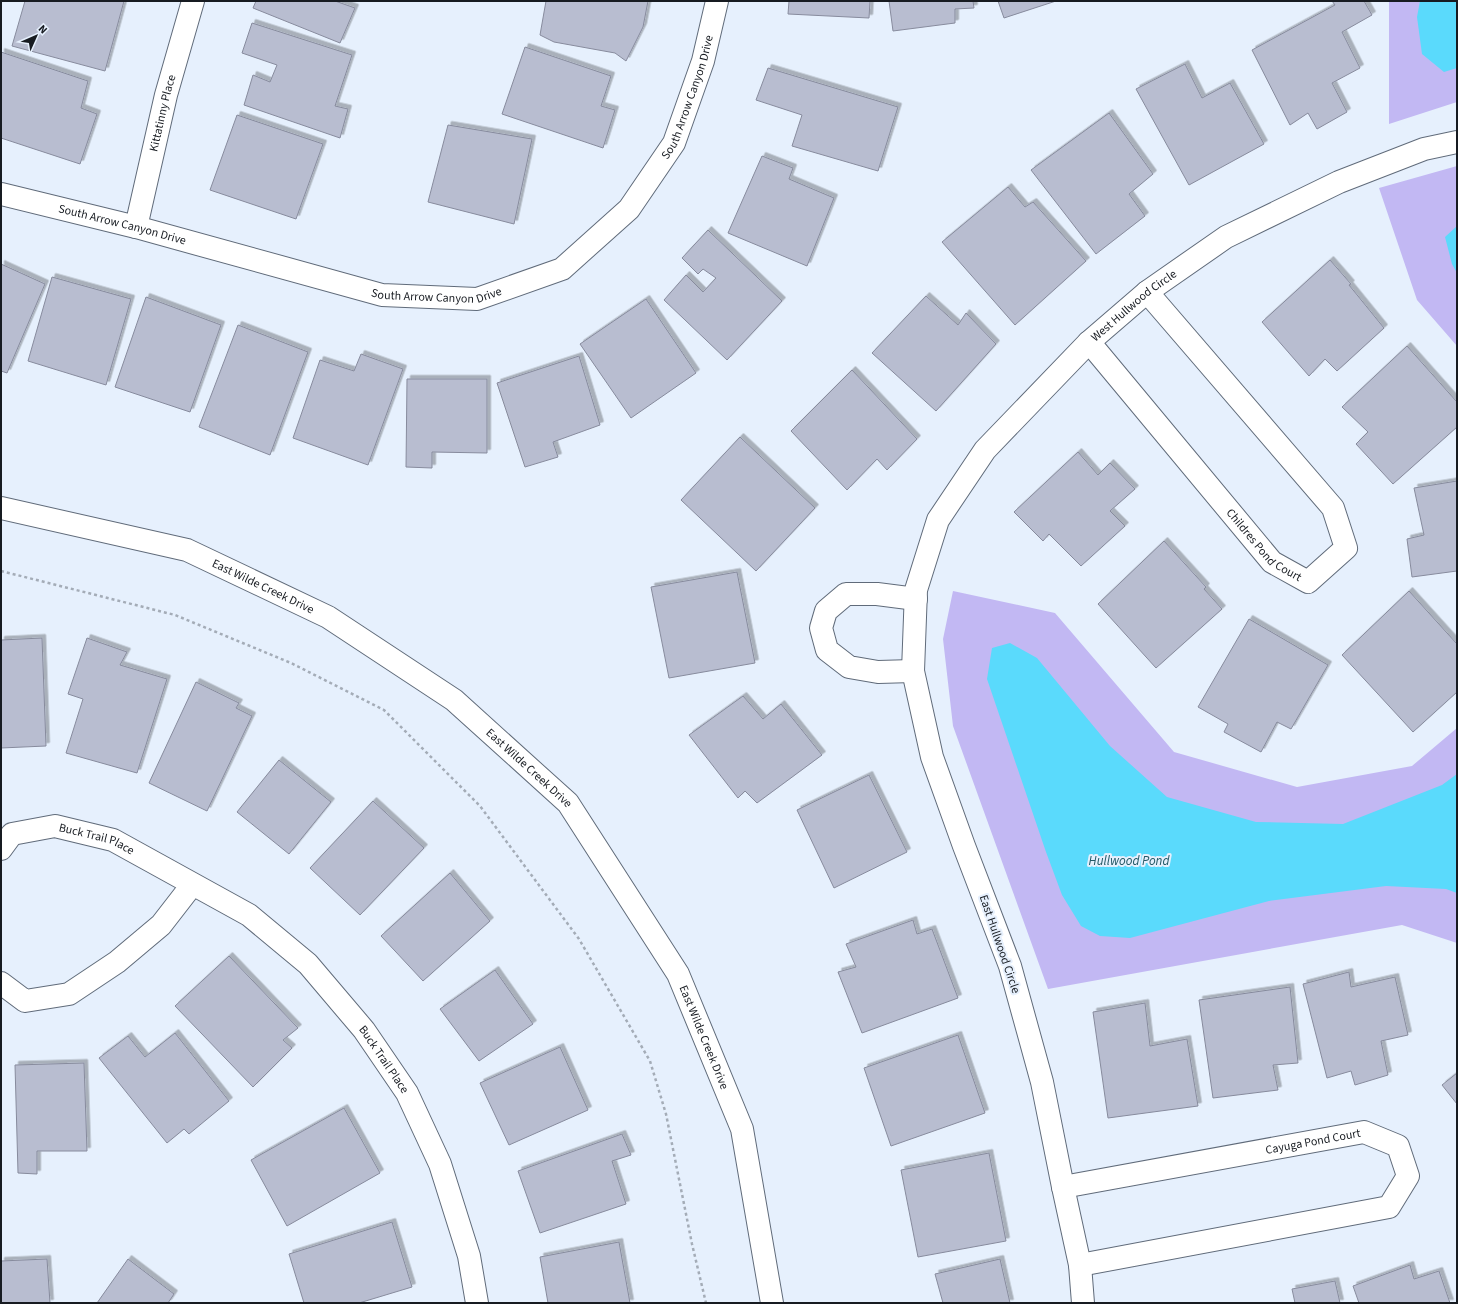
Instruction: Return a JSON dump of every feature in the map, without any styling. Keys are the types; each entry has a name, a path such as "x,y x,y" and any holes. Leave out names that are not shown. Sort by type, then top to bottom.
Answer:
{"street":[{"name":"Kittatinny Place","path":"136,227 166,95 192,1"},
{"name":"South Arrow Canyon Drive","path":"1,194 136,227 382,295 477,299 562,269 629,209 674,143 703,61 717,1"},
{"name":"West Hullwood Circle","path":"916,594 938,520 985,450 1089,342 1147,292 1226,237 1339,182 1424,149 1457,142"},
{"name":"Childres Pond Court","path":"1089,342 1272,562 1308,582 1346,548 1333,508 1147,292"},
{"name":"East Wilde Creek Drive","path":"1,508 188,550 328,617 454,700 568,803 678,974 742,1129 772,1303"},
{"path":"913,671 878,672 848,667 827,650 821,628 826,611 846,594 916,594"},
{"name":"East Hullwood Circle","path":"916,594 913,671 932,756 964,846 1010,966 1042,1082 1080,1265 1083,1303"},
{"name":"Buck Trail Place","path":"1,849 12,834 55,826 112,840 249,915 308,964 368,1036 406,1093 440,1164 469,1256 477,1303"},
{"path":"1,983 25,1000 69,994 118,962 161,925 192,885"},
{"name":"Cayuga Pond Court","path":"1063,1187 1364,1132 1398,1146 1408,1176 1389,1207 1080,1265"}],"path":[{"path":"1,571 175,615 291,663 384,710 480,806 579,940 650,1061 666,1114 692,1244 706,1303"}],"shaded area":[{"path":"1389,1 1457,1 1457,102 1389,124"},
{"path":"1457,166 1457,346 1417,300 1379,188"},
{"path":"953,591 1055,613 1174,752 1297,787 1412,766 1457,728 1457,943 1402,925 1048,989 953,726 943,639"}],"water":[{"path":"1420,1 1457,1 1457,68 1444,72 1422,54 1417,17"},
{"path":"1457,226 1457,273 1452,264 1445,237"},
{"name":"Hullwood Pond","path":"1010,643 1037,658 1110,746 1167,797 1256,822 1343,824 1442,785 1457,774 1457,893 1446,889 1386,886 1269,901 1130,938 1100,936 1081,926 1062,895 987,679 992,648"}],"building":[{"path":"25,1 124,1 105,71 12,46"},
{"path":"256,1 335,1 355,8 340,43 253,8"},
{"path":"546,1 648,1 643,27 626,61 615,53 554,42 540,35"},
{"path":"789,1 870,1 869,18 788,14"},
{"path":"889,1 973,1 974,8 955,9 955,23 893,31"},
{"path":"998,1 1056,1 1004,18"},
{"path":"1332,1 1364,1 1372,15 1342,32 1360,68 1332,83 1347,112 1317,129 1308,113 1290,125 1252,50 1335,5"},
{"path":"252,23 352,55 335,106 348,109 340,138 244,105 253,75 270,82 277,65 242,53"},
{"path":"525,47 611,76 601,106 615,110 603,148 502,114"},
{"path":"1,52 88,81 81,108 97,114 80,164 1,138"},
{"path":"1185,64 1202,98 1230,83 1264,144 1189,185 1136,89"},
{"path":"768,68 898,107 878,171 792,146 802,115 756,100"},
{"path":"1109,113 1153,174 1129,194 1145,216 1096,254 1031,170"},
{"path":"237,115 323,144 296,219 210,190"},
{"path":"448,125 532,139 514,224 428,202"},
{"path":"762,156 793,168 789,179 834,198 807,266 728,233"},
{"path":"1008,187 1025,207 1033,202 1086,261 1015,325 942,242"},
{"path":"708,230 782,301 727,360 664,300 686,275 703,292 716,278 703,269 698,274 682,258"},
{"path":"1330,260 1351,284 1349,285 1384,328 1337,371 1325,359 1309,376 1262,322"},
{"path":"1,264 45,284 7,373 1,371"},
{"path":"52,277 131,299 106,385 28,361"},
{"path":"926,296 958,325 966,313 996,344 936,411 872,353"},
{"path":"146,297 221,325 190,412 115,387"},
{"path":"646,299 696,373 631,418 580,344"},
{"path":"238,325 308,352 270,455 199,427"},
{"path":"1407,346 1457,402 1457,427 1393,484 1356,444 1368,432 1342,407"},
{"path":"361,354 403,369 368,465 293,438 320,360 354,371"},
{"path":"579,356 600,425 553,442 558,457 525,467 497,383"},
{"path":"852,370 917,439 887,470 877,459 847,490 791,431"},
{"path":"407,379 487,379 487,453 432,452 432,468 406,467"},
{"path":"740,437 815,508 756,571 681,500"},
{"path":"1078,452 1098,475 1110,463 1135,489 1110,511 1125,526 1081,566 1049,534 1043,541 1014,512"},
{"path":"1457,481 1457,571 1412,577 1407,539 1424,535 1414,488"},
{"path":"1164,541 1206,587 1204,589 1222,609 1156,668 1098,604"},
{"path":"737,572 755,663 669,678 651,587"},
{"path":"1409,591 1457,644 1457,692 1413,732 1342,655"},
{"path":"1249,619 1328,665 1291,729 1277,722 1261,752 1224,732 1228,724 1198,707"},
{"path":"42,638 46,746 1,748 1,640"},
{"path":"87,638 127,652 120,665 167,679 137,773 66,753 83,699 68,694"},
{"path":"196,682 239,703 236,708 252,716 207,811 149,783"},
{"path":"743,696 763,719 781,704 822,755 757,803 745,791 738,798 689,735"},
{"path":"279,760 331,802 289,854 237,812"},
{"path":"869,775 907,852 834,888 797,810"},
{"path":"373,801 424,848 360,915 310,868"},
{"path":"450,873 490,921 423,981 381,936"},
{"path":"913,920 917,934 932,929 958,998 862,1033 838,972 856,967 846,944"},
{"path":"229,956 298,1028 283,1040 292,1048 253,1087 175,1006"},
{"path":"495,970 533,1024 479,1061 440,1009"},
{"path":"1349,972 1351,987 1395,977 1408,1035 1381,1041 1388,1075 1355,1085 1351,1071 1327,1078 1303,984"},
{"path":"1290,987 1298,1063 1273,1065 1278,1090 1213,1098 1199,1000"},
{"path":"1145,1003 1150,1046 1187,1039 1198,1106 1108,1118 1093,1012"},
{"path":"175,1033 229,1101 189,1134 184,1129 167,1143 99,1058 128,1036 145,1057"},
{"path":"958,1035 985,1113 891,1146 864,1068"},
{"path":"560,1047 588,1110 509,1145 480,1083"},
{"path":"84,1063 87,1151 37,1151 37,1174 18,1173 15,1065"},
{"path":"1457,1073 1457,1104 1442,1085"},
{"path":"344,1108 380,1173 287,1226 251,1160"},
{"path":"622,1134 631,1155 612,1161 626,1204 540,1233 518,1171"},
{"path":"989,1153 1006,1241 918,1257 901,1170"},
{"path":"392,1222 412,1287 359,1303 304,1303 289,1254"},
{"path":"619,1242 630,1303 548,1303 540,1257"},
{"path":"47,1259 50,1303 1,1303 1,1261"},
{"path":"128,1259 174,1294 168,1303 97,1303"},
{"path":"1000,1259 1010,1303 943,1303 935,1274"},
{"path":"1410,1265 1414,1279 1439,1271 1450,1303 1359,1303 1353,1286"},
{"path":"1335,1281 1340,1303 1295,1303 1292,1289"}]}
